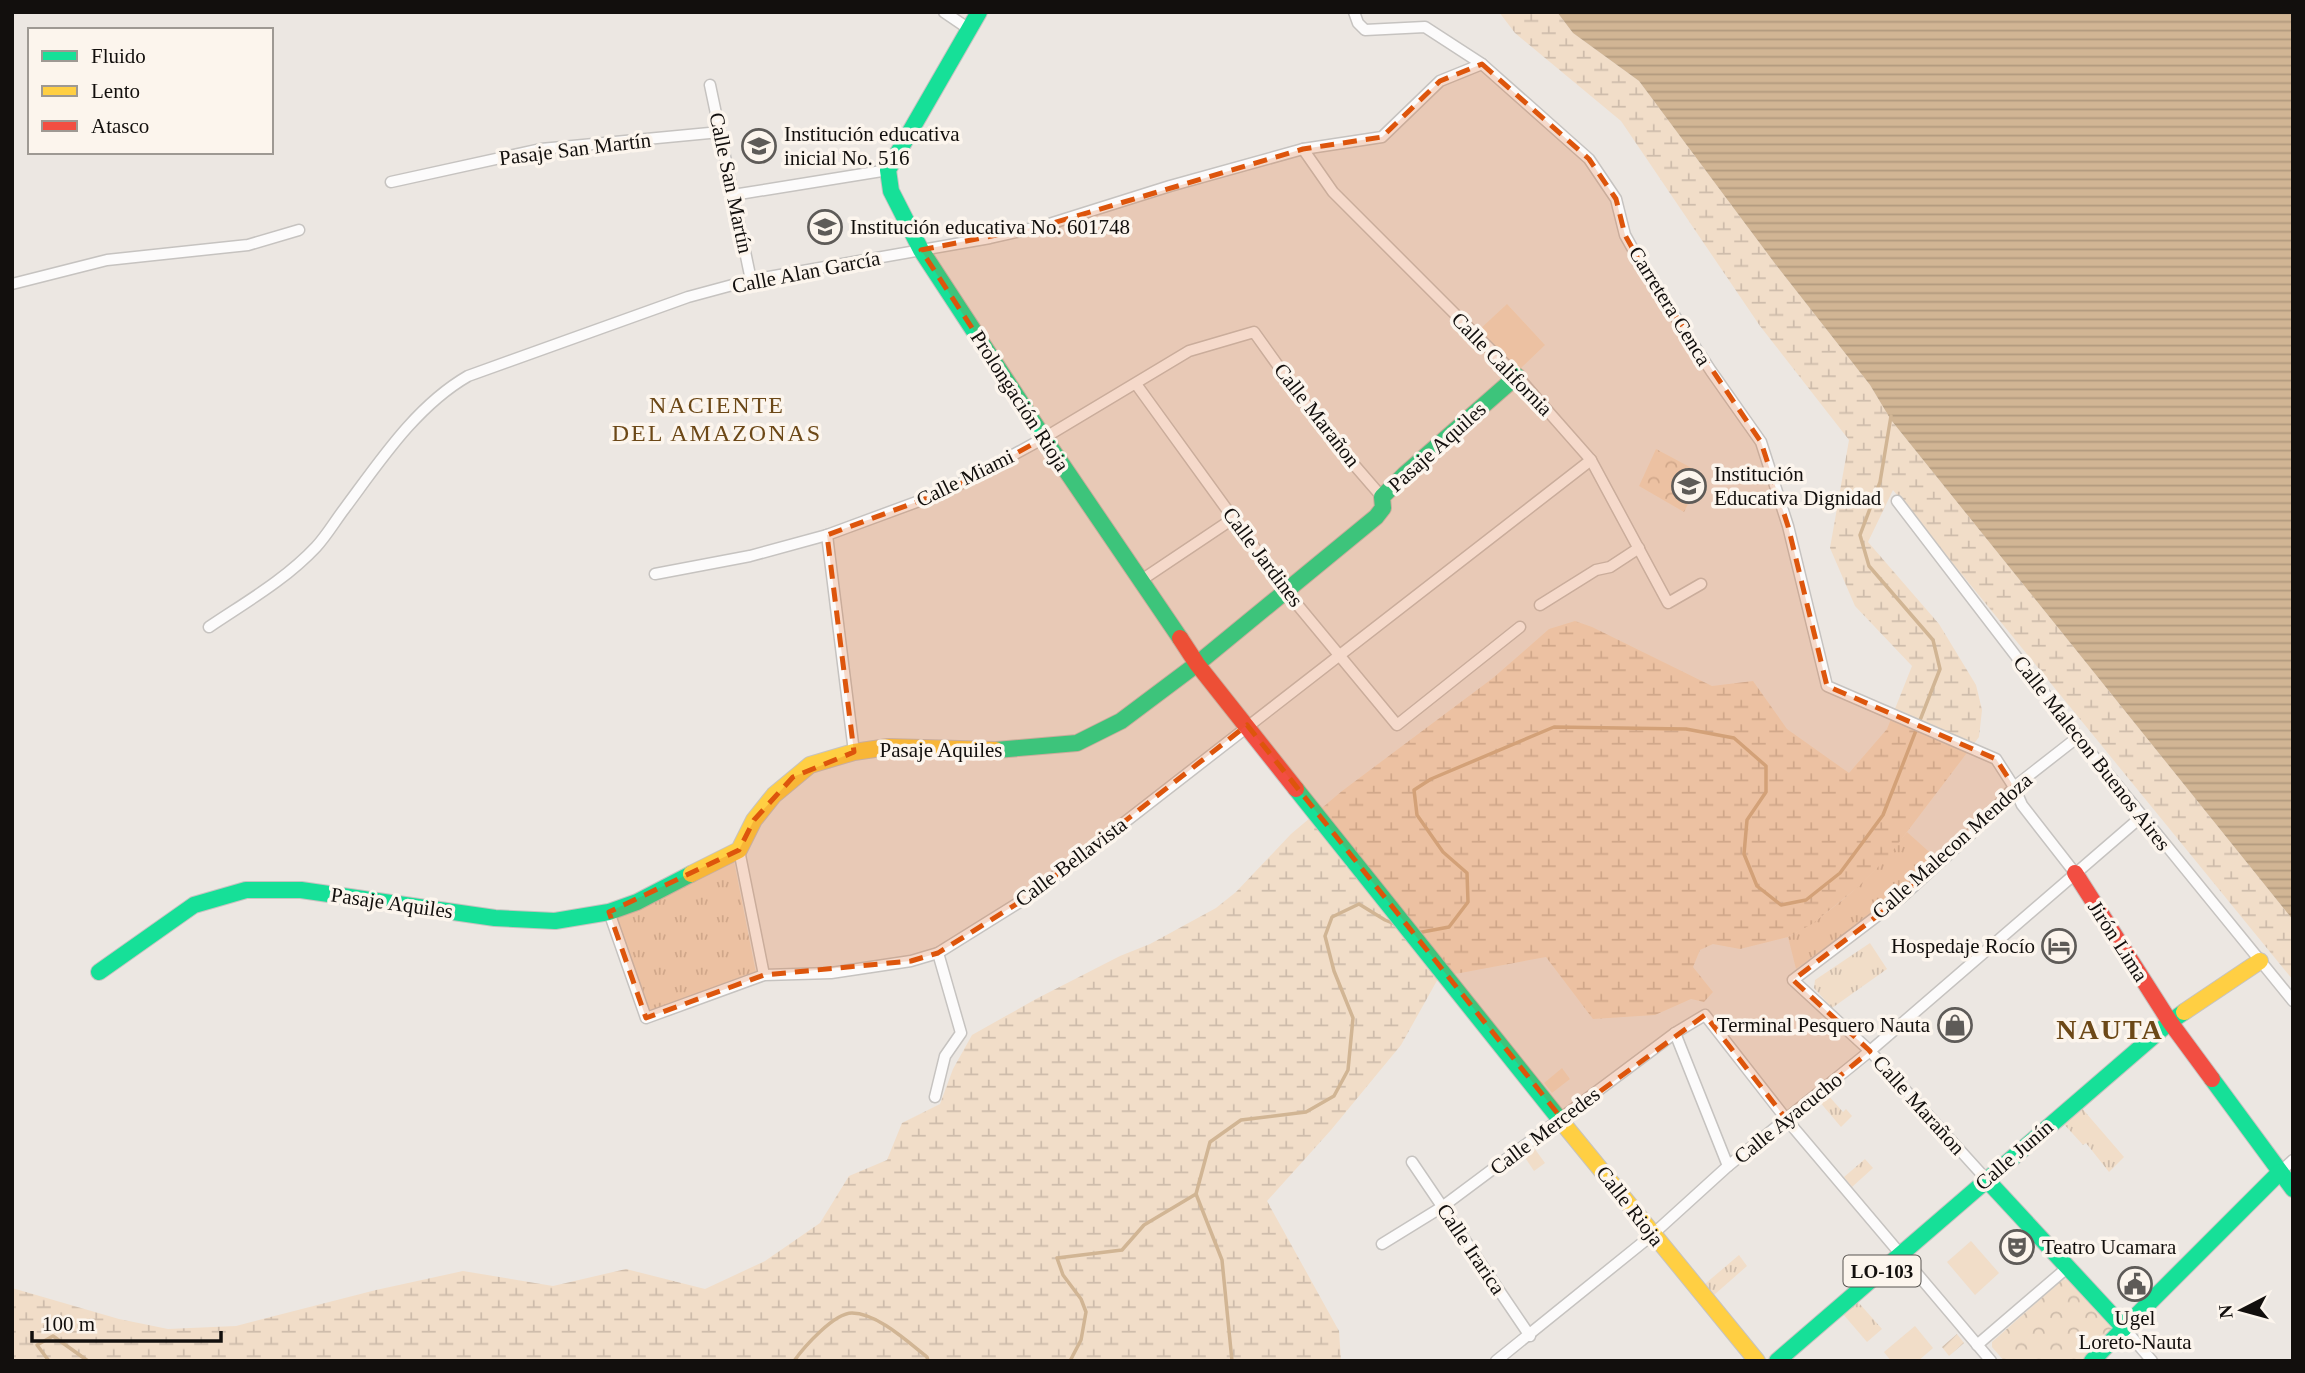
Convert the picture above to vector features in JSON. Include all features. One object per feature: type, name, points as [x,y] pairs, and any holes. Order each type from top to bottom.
[{"type":"street","points":[[944,12],[969,29]]},
{"type":"street","points":[[733,195],[888,170],[979,12]]},
{"type":"street","name":"Carretera Cenca","points":[[1354,12],[1365,30],[1425,27],[1482,64],[1589,159],[1616,199],[1625,235],[1644,269],[1760,442],[1788,526],[1827,686],[1996,759]]},
{"type":"street","name":"Calle Alan García","points":[[209,627],[287,575],[317,546],[385,454],[445,389],[477,373],[688,297],[751,280],[990,238],[1046,225],[1170,186],[1303,149],[1382,137],[1440,81],[1482,64]]},
{"type":"street","name":"Calle San Martín","points":[[710,85],[751,280]]},
{"type":"street","name":"Pasaje San Martín","points":[[391,182],[541,149],[720,132]]},
{"type":"street","name":"Calle California","points":[[1303,149],[1334,192],[1517,376],[1591,460],[1668,603],[1701,584]]},
{"type":"street","name":"Prolongación Rioja","points":[[888,170],[891,191],[920,250],[1197,664],[1505,1049]]},
{"type":"street","points":[[12,284],[107,260],[248,245],[299,230]]},
{"type":"street","name":"Calle Miami","points":[[655,574],[750,556],[827,536],[949,490],[1044,438],[1189,351],[1254,332]]},
{"type":"street","name":"Calle Marañon","points":[[1254,332],[1330,437],[1382,493]]},
{"type":"street","name":"Pasaje Aquiles","points":[[99,972],[194,905],[246,890],[301,890],[495,918],[555,921],[609,912],[672,886],[739,850],[754,820],[793,777],[810,765],[854,752],[888,747],[984,751],[1077,743],[1121,720],[1197,664],[1376,517],[1383,508],[1382,493],[1517,376]]},
{"type":"street","name":"Calle Jardines","points":[[1136,384],[1286,591],[1397,725],[1520,627]]},
{"type":"street","name":"Calle Bellavista","points":[[609,912],[646,1018],[764,975],[831,973],[911,961],[938,953],[1031,895],[1591,460]]},
{"type":"street","name":"Calle Malecon Buenos Aires","points":[[1897,501],[2141,817],[2293,1001]]},
{"type":"street","points":[[1140,581],[1234,518]]},
{"type":"street","points":[[827,536],[854,752]]},
{"type":"street","points":[[1540,605],[1596,570],[1610,566],[1639,548]]},
{"type":"street","name":"Calle Malecon Mendoza","points":[[1793,980],[1902,897],[1983,823],[2014,787],[2078,737]]},
{"type":"street","name":"Jirón Lima","points":[[1996,759],[2022,804],[2075,873],[2170,1022],[2293,1189]]},
{"type":"street","name":"Calle Ayacucho","points":[[1496,1361],[1652,1235],[1728,1166],[1870,1051],[2141,817]]},
{"type":"street","points":[[739,850],[764,975]]},
{"type":"street","points":[[935,1097],[946,1056],[961,1033],[938,953]]},
{"type":"street","name":"Calle Junín","points":[[1777,1361],[2170,1022],[2260,961]]},
{"type":"street","name":"Calle Marañon","points":[[1793,980],[1870,1051],[2152,1361]]},
{"type":"street","name":"Calle Mercedes","points":[[1382,1244],[1442,1207],[1675,1033],[1704,1015],[1787,1120]]},
{"type":"street","points":[[1675,1033],[1728,1166]]},
{"type":"street","name":"Calle Rioja","points":[[1505,1049],[1652,1235],[1757,1361]]},
{"type":"street","points":[[1787,1120],[1991,1361]]},
{"type":"street","points":[[2092,1361],[2293,1160]]},
{"type":"street","name":"Calle Irarica","points":[[1412,1162],[1530,1336]]},
{"type":"street","points":[[1978,1346],[2068,1267]]},
{"type":"highlighted area","points":[[1482,64],[1589,159],[1616,199],[1625,235],[1644,269],[1761,442],[1788,526],[1827,686],[1996,759],[2014,787],[1902,897],[1793,980],[1870,1051],[1787,1120],[1705,1015],[1562,1119],[1247,725],[1031,895],[938,953],[911,961],[764,975],[646,1018],[609,912],[739,850],[754,820],[793,777],[854,752],[827,535],[949,490],[1044,438],[921,250],[1046,225],[1303,149],[1382,137],[1440,81]]},
{"type":"green space","points":[[1499,12],[1557,12],[1573,33],[1639,81],[1776,265],[1870,385],[1891,420],[2293,920],[2293,980],[1893,490],[1868,542],[1939,624],[1976,685],[1982,710],[1979,737],[1888,857],[1857,888],[1812,924],[1788,937],[1740,949],[1713,944],[1700,950],[1693,967],[1713,992],[1704,1002],[1691,999],[1655,1015],[1593,1019],[1546,957],[1439,977],[1401,1045],[1331,1130],[1267,1201],[1339,1331],[1341,1361],[12,1361],[12,1288],[119,1319],[168,1329],[236,1326],[463,1271],[553,1286],[626,1269],[705,1289],[765,1261],[820,1223],[849,1176],[887,1160],[902,1123],[940,1104],[953,1069],[972,1035],[1036,999],[1120,956],[1150,944],[1216,908],[1236,892],[1291,834],[1342,791],[1493,678],[1549,629],[1575,621],[1712,686],[1753,681],[1787,729],[1849,773],[1887,729],[1912,666],[1855,606],[1830,548],[1849,440],[1760,326],[1621,121],[1515,33]]},
{"type":"green space","points":[[1507,304],[1545,345],[1519,370],[1479,330]]},
{"type":"green space","points":[[1656,449],[1703,474],[1684,512],[1639,486]]},
{"type":"green space","points":[[1907,832],[1936,858],[1888,902],[1796,969],[1788,937],[1822,916],[1853,891],[1882,863]]},
{"type":"green space","points":[[734,861],[756,973],[649,1012],[616,917]]},
{"type":"green space","points":[[1870,943],[1887,969],[1832,1008],[1814,988],[1815,980]]},
{"type":"green space","points":[[1562,1068],[1570,1079],[1552,1093],[1544,1083]]},
{"type":"green space","points":[[1827,1094],[1843,1112],[1846,1109],[1852,1116],[1841,1127],[1819,1101]]},
{"type":"green space","points":[[2080,1106],[2124,1157],[2109,1172],[2086,1143],[2083,1145],[2062,1122]]},
{"type":"green space","points":[[1532,1145],[1545,1163],[1534,1171],[1522,1153]]},
{"type":"green space","points":[[1865,1159],[1873,1168],[1852,1187],[1844,1177]]},
{"type":"green space","points":[[1971,1241],[1999,1273],[1975,1295],[1947,1262]]},
{"type":"green space","points":[[1739,1255],[1747,1266],[1714,1295],[1705,1284]]},
{"type":"green space","points":[[2069,1279],[2112,1325],[2113,1330],[2083,1361],[2004,1361],[1992,1347],[1992,1342],[2062,1280]]},
{"type":"green space","points":[[1858,1302],[1882,1329],[1867,1342],[1843,1314]]},
{"type":"green space","points":[[1915,1326],[1933,1348],[1918,1361],[1891,1361],[1884,1352]]},
{"type":"green space","points":[[1957,1334],[1964,1343],[1949,1356],[1942,1347]]},
{"type":"shaded area","points":[[1557,12],[2293,12],[2293,920],[1891,420],[1870,385],[1776,265],[1639,81],[1573,33]]},
{"type":"waterway","points":[[1417,933],[1449,927],[1468,902],[1467,873],[1443,852],[1417,815],[1414,790],[1431,779],[1554,727],[1686,729],[1734,738],[1766,766],[1766,792],[1747,820],[1744,854],[1757,886],[1781,905],[1806,900],[1840,873],[1883,815],[1940,669],[1933,640],[1869,566],[1860,535],[1880,482],[1891,416]]},
{"type":"waterway","points":[[1232,1361],[1222,1260],[1196,1194],[1210,1142],[1241,1120],[1306,1112],[1334,1096],[1348,1070],[1353,1018],[1334,971],[1325,936],[1332,917],[1359,904],[1397,925]]},
{"type":"waterway","points":[[1070,1361],[1081,1340],[1086,1312],[1081,1299],[1063,1275],[1057,1258],[1122,1250],[1144,1225],[1196,1194]]},
{"type":"waterway","points":[[794,1361],[828,1324],[852,1313],[862,1314],[882,1323],[902,1336],[927,1357],[928,1361]]},
{"type":"waterway","points":[[49,1361],[37,1345],[53,1336],[88,1361]]},
{"type":"traffic: fast","points":[[979,12],[888,170],[891,191],[921,250],[1180,638]]},
{"type":"traffic: fast","points":[[996,750],[1077,743],[1121,721],[1197,664],[1376,517],[1383,508],[1382,497],[1517,376]]},
{"type":"traffic: fast","points":[[1296,789],[1561,1121]]},
{"type":"traffic: fast","points":[[99,972],[194,905],[246,890],[301,890],[495,918],[555,921],[609,912],[637,902],[691,874]]},
{"type":"traffic: fast","points":[[1777,1361],[2184,1012]]},
{"type":"traffic: fast","points":[[2212,1079],[2293,1189]]},
{"type":"traffic: fast","points":[[2124,1328],[2280,1172]]},
{"type":"traffic: fast","points":[[1986,1179],[2124,1328],[2092,1361]]},
{"type":"traffic: slow","points":[[691,874],[739,850],[754,820],[774,795],[810,765],[854,752],[888,747],[996,750]]},
{"type":"traffic: slow","points":[[2184,1012],[2260,961]]},
{"type":"traffic: slow","points":[[1561,1121],[1757,1361]]},
{"type":"traffic: jam","points":[[1180,638],[1197,664],[1296,789]]},
{"type":"traffic: jam","points":[[2075,873],[2170,1022],[2212,1079]]},
{"type":"place","name":"Institución educativa inicial No. 516","points":[[759,146]]},
{"type":"place","name":"Institución educativa No. 601748","points":[[825,227]]},
{"type":"place","name":"Institución Educativa Dignidad","points":[[1689,486]]},
{"type":"place","name":"Hospedaje Rocío","points":[[2059,946]]},
{"type":"place","name":"Terminal Pesquero Nauta","points":[[1955,1025]]},
{"type":"place","name":"Teatro Ucamara","points":[[2017,1247]]},
{"type":"place","name":"Ugel Loreto-Nauta","points":[[2135,1284]]},
{"type":"district","name":"NACIENTE DEL AMAZONAS","points":[[717,419]]},
{"type":"district","name":"NAUTA","points":[[2110,1029]]}]
